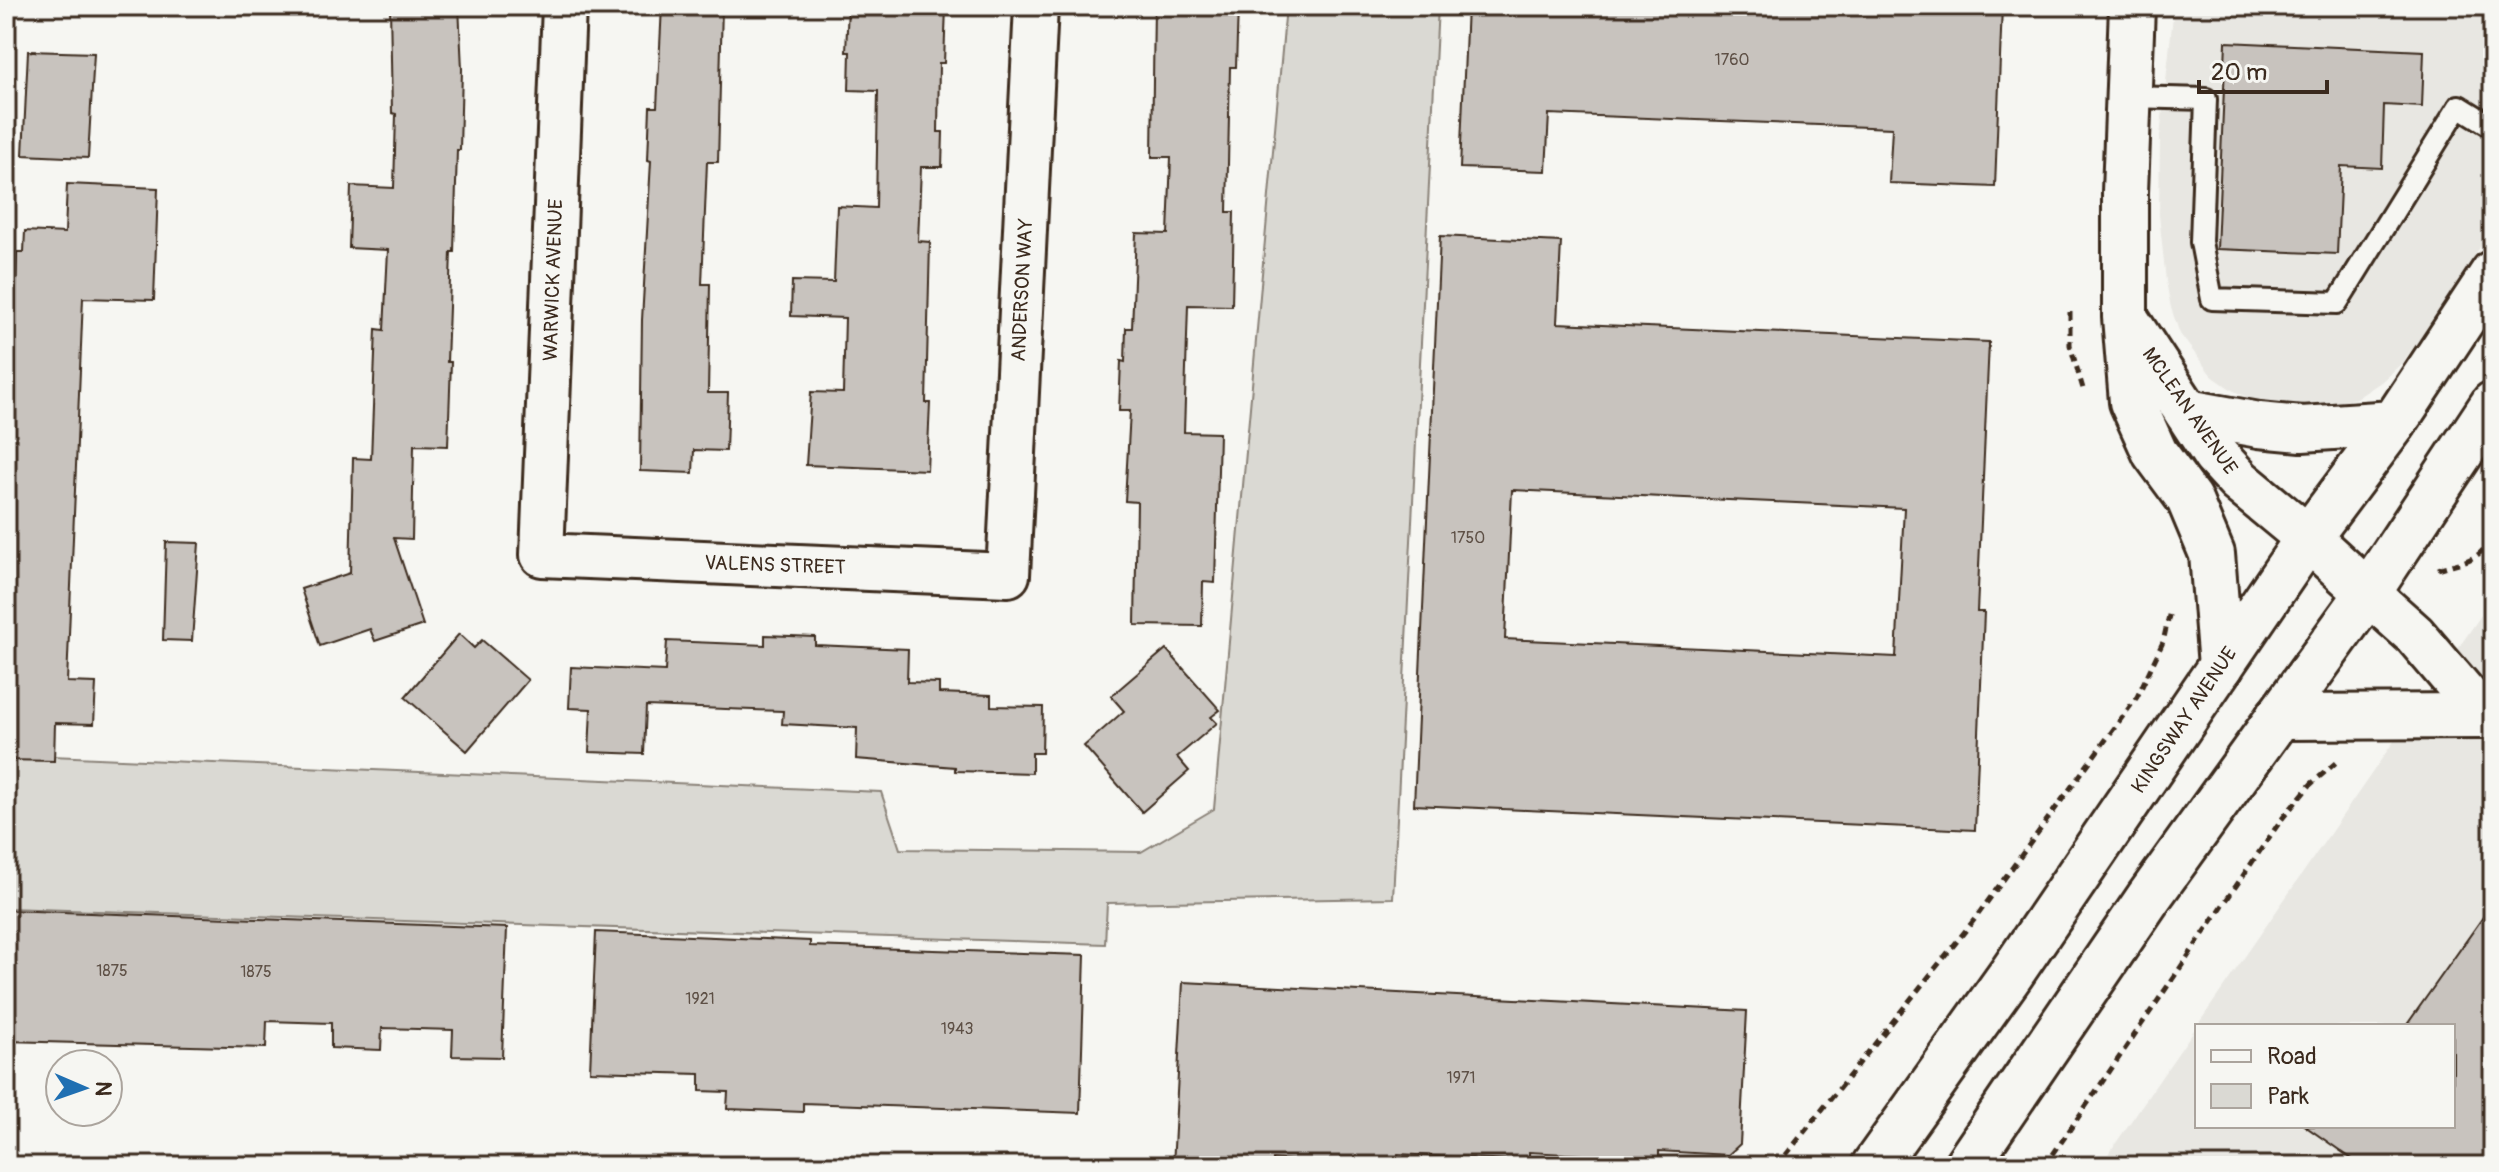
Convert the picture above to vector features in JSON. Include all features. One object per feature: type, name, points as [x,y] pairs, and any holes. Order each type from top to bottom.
[{"type":"main road","points":[[2132,6],[2125,192],[2125,317],[2132,402],[2155,453],[2189,499],[2212,554],[2221,666]]},
{"type":"main road","name":"KINGSWAY AVENUE","points":[[1874,1166],[2011,974],[2308,538],[2394,423],[2493,273]]},
{"type":"main road","name":"MCLEAN AVENUE","points":[[2125,317],[2215,455],[2239,481],[2368,593]]},
{"type":"main road","points":[[1970,1163],[2149,897],[2368,593],[2493,404]]},
{"type":"main road","points":[[2187,412],[2302,429],[2394,423]]},
{"type":"main road","points":[[2278,717],[2484,716]]},
{"type":"street","name":"WARWICK AVENUE","points":[[542,555],[564,6]]},
{"type":"street","name":"ANDERSON WAY","points":[[1008,575],[1036,6]]},
{"type":"street","name":"VALENS STREET","points":[[542,555],[1008,575]]},
{"type":"street","name":"MCLEAN AVENUE","points":[[2368,593],[2415,635],[2484,716]]},
{"type":"lane","points":[[2129,97],[2206,99],[2201,242],[2212,299],[2337,303],[2459,106],[2493,127]]},
{"type":"path","points":[[2070,312],[2070,345],[2086,395]]},
{"type":"path","points":[[2439,568],[2459,565],[2479,555],[2490,542],[2493,529]]},
{"type":"path","points":[[1777,1166],[1974,920],[2137,697],[2163,642],[2172,605]]},
{"type":"path","points":[[2045,1166],[2281,820],[2311,784],[2340,759]]},
{"type":"shaded area","points":[[2174,6],[2493,6],[2493,227],[2401,364],[2357,398],[2308,410],[2279,408],[2257,402],[2212,376],[2180,334],[2166,281],[2159,215],[2160,137]]},
{"type":"shaded area","points":[[2493,598],[2493,1166],[2100,1166],[2195,1029],[2195,1128],[2455,1128],[2455,1024],[2198,1024]]},
{"type":"green space","points":[[1286,6],[1438,6],[1393,898],[1107,903],[1105,944],[6,908],[6,754],[881,792],[900,849],[1141,852],[1214,809]]},
{"type":"building","points":[[390,6],[459,6],[462,69],[460,150],[457,150],[454,252],[451,252],[448,446],[414,445],[412,539],[394,538],[423,625],[375,641],[370,629],[320,646],[301,589],[350,573],[353,458],[371,459],[376,329],[384,330],[388,250],[349,248],[351,186],[394,188],[396,114],[392,113]]},
{"type":"building","points":[[662,6],[722,6],[718,162],[707,162],[702,284],[710,284],[708,393],[728,393],[726,451],[694,450],[693,473],[640,471],[642,320],[651,161],[648,160],[650,107],[657,107]]},
{"type":"building","points":[[848,6],[946,6],[944,63],[939,63],[938,132],[943,132],[942,167],[921,167],[918,241],[930,242],[927,470],[806,465],[811,392],[843,393],[845,318],[791,316],[792,281],[834,282],[837,206],[876,208],[878,91],[849,90],[850,52],[846,52]]},
{"type":"building","points":[[1154,6],[1238,6],[1236,67],[1230,67],[1227,212],[1234,212],[1232,306],[1188,305],[1184,432],[1219,433],[1215,583],[1203,582],[1202,626],[1135,625],[1137,502],[1125,501],[1130,411],[1119,411],[1121,361],[1125,362],[1126,328],[1132,328],[1136,233],[1168,234],[1171,157],[1152,157]]},
{"type":"building","points":[[1467,6],[2002,6],[1995,187],[1889,183],[1892,128],[1549,114],[1546,171],[1460,168]]},
{"type":"building","points":[[2226,42],[2424,51],[2422,107],[2384,105],[2382,168],[2341,166],[2337,254],[2217,249]]},
{"type":"building","points":[[28,51],[94,53],[88,158],[23,155]]},
{"type":"building","points":[[67,184],[158,188],[154,300],[83,298],[67,682],[96,683],[94,724],[55,723],[54,761],[6,760],[6,574],[17,252],[24,252],[25,231],[65,233]]},
{"type":"building","points":[[1440,236],[1561,242],[1557,323],[1989,342],[1977,612],[1984,612],[1975,830],[1414,805]],"holes":[[[1512,490],[1904,508],[1896,657],[1505,639]]]},
{"type":"building","points":[[166,542],[199,543],[192,641],[163,640]]},
{"type":"building","points":[[459,634],[474,648],[482,640],[528,680],[467,751],[405,697]]},
{"type":"building","points":[[765,635],[815,637],[815,645],[908,649],[907,682],[939,683],[939,693],[991,695],[991,706],[1043,707],[1042,753],[1032,753],[1032,773],[955,771],[955,767],[856,759],[857,728],[782,724],[783,711],[646,706],[644,754],[589,752],[591,709],[569,708],[571,667],[665,671],[667,641],[765,645]]},
{"type":"building","points":[[1166,649],[1220,710],[1211,717],[1217,723],[1177,757],[1189,771],[1142,812],[1084,746],[1124,711],[1111,696]]},
{"type":"building","points":[[2493,903],[2493,1166],[2362,1166],[2308,1128],[2455,1128],[2455,1024],[2407,1024]]},
{"type":"building","points":[[6,910],[507,928],[502,1057],[452,1056],[453,1030],[382,1028],[381,1050],[331,1048],[331,1023],[267,1021],[266,1048],[6,1041]]},
{"type":"building","points":[[596,932],[810,941],[810,946],[1085,955],[1080,1113],[803,1103],[803,1112],[727,1109],[728,1092],[700,1091],[700,1074],[590,1071]]},
{"type":"building","points":[[1183,982],[1747,1011],[1740,1144],[1728,1155],[1659,1151],[1659,1159],[1529,1152],[1529,1161],[1398,1154],[1397,1166],[1273,1159],[1273,1166],[1173,1166]]}]
